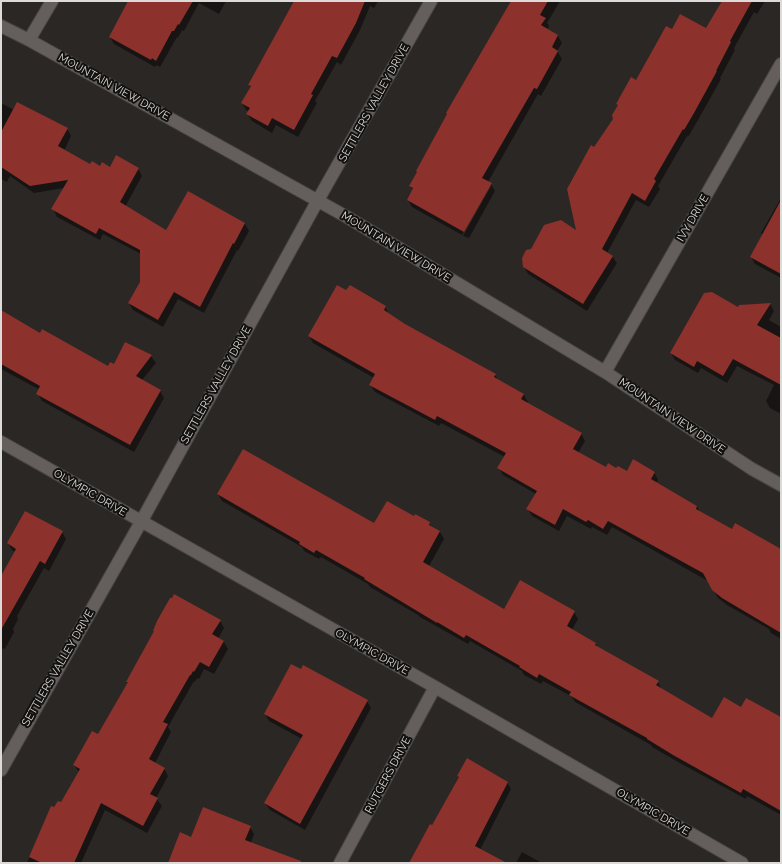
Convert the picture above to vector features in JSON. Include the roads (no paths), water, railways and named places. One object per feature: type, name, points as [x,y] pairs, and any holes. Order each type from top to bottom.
[{"type":"street","points":[[29,40],[52,1]]},
{"type":"street","name":"SETTLERS VALLEY DRIVE","points":[[1,770],[141,522],[318,200],[431,1]]},
{"type":"street","name":"MOUNTAIN VIEW DRIVE","points":[[1,26],[29,40],[318,200],[605,372],[752,469],[781,485]]},
{"type":"street","name":"IVY DRIVE","points":[[605,372],[781,64]]},
{"type":"street","name":"OLYMPIC DRIVE","points":[[1,442],[435,687],[723,858],[742,863]]},
{"type":"street","name":"RUTGERS DRIVE","points":[[340,863],[435,687]]}]
